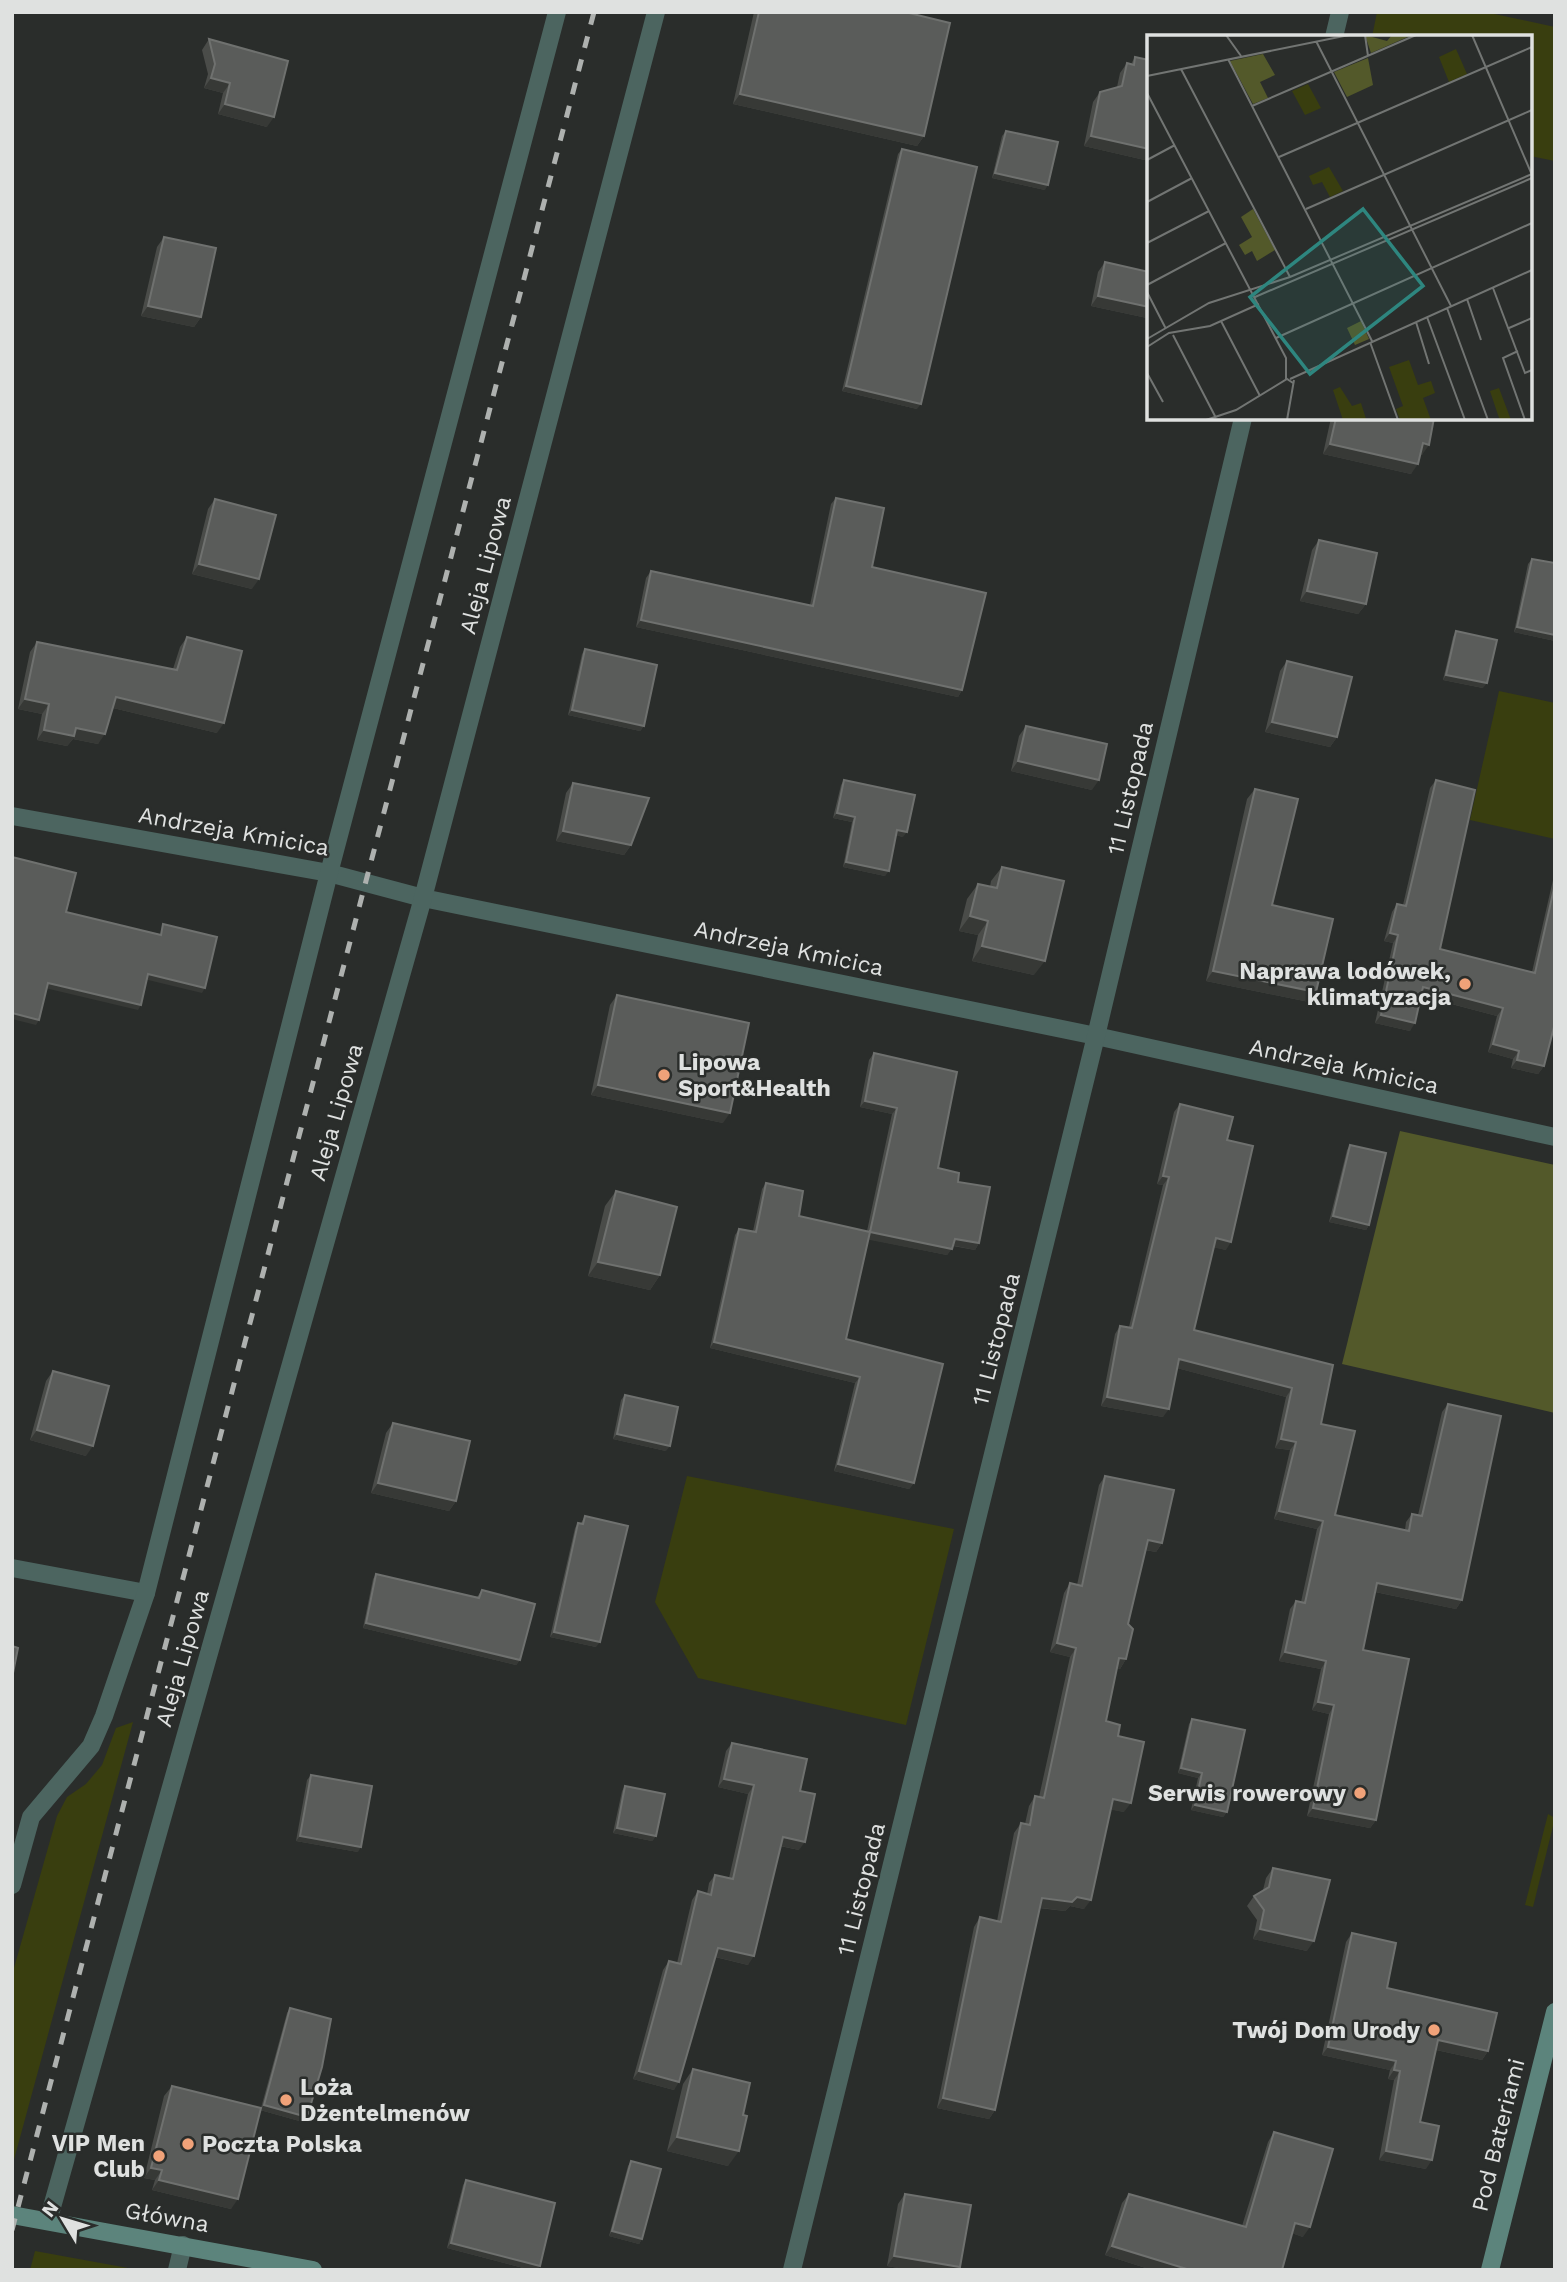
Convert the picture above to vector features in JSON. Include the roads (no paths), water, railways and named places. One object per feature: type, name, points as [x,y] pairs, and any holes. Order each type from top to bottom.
[{"type":"street","points":[[12,1885],[32,1817],[91,1746],[146,1593],[329,873],[556,12]]},
{"type":"street","name":"Aleja Lipowa","points":[[48,2221],[422,898],[656,12]]},
{"type":"street","points":[[1334,35],[1340,12]]},
{"type":"street","name":"11 Listopada","points":[[792,2270],[1096,1036],[1243,420]]},
{"type":"street","name":"Andrzeja Kmicica","points":[[12,816],[329,873],[422,898],[1096,1036],[1555,1137]]},
{"type":"street","points":[[12,1568],[146,1593]]},
{"type":"street","name":"Pod Bateriami","points":[[1490,2270],[1555,2012]]},
{"type":"street","name":"Główna","points":[[12,2215],[313,2270]]},
{"type":"street","points":[[177,2270],[183,2245]]},
{"type":"railway","points":[[12,2230],[594,12]]},
{"type":"place","name":"Naprawa lodówek, klimatyzacja","points":[[1465,984]]},
{"type":"place","name":"Lipowa Sport&Health","points":[[664,1075]]},
{"type":"place","name":"Serwis rowerowy","points":[[1360,1793]]},
{"type":"place","name":"Twój Dom Urody","points":[[1434,2030]]},
{"type":"place","name":"Loża Dżentelmenów","points":[[286,2100]]},
{"type":"place","name":"Poczta Polska","points":[[188,2144]]},
{"type":"place","name":"VIP Men Club","points":[[159,2156]]}]
